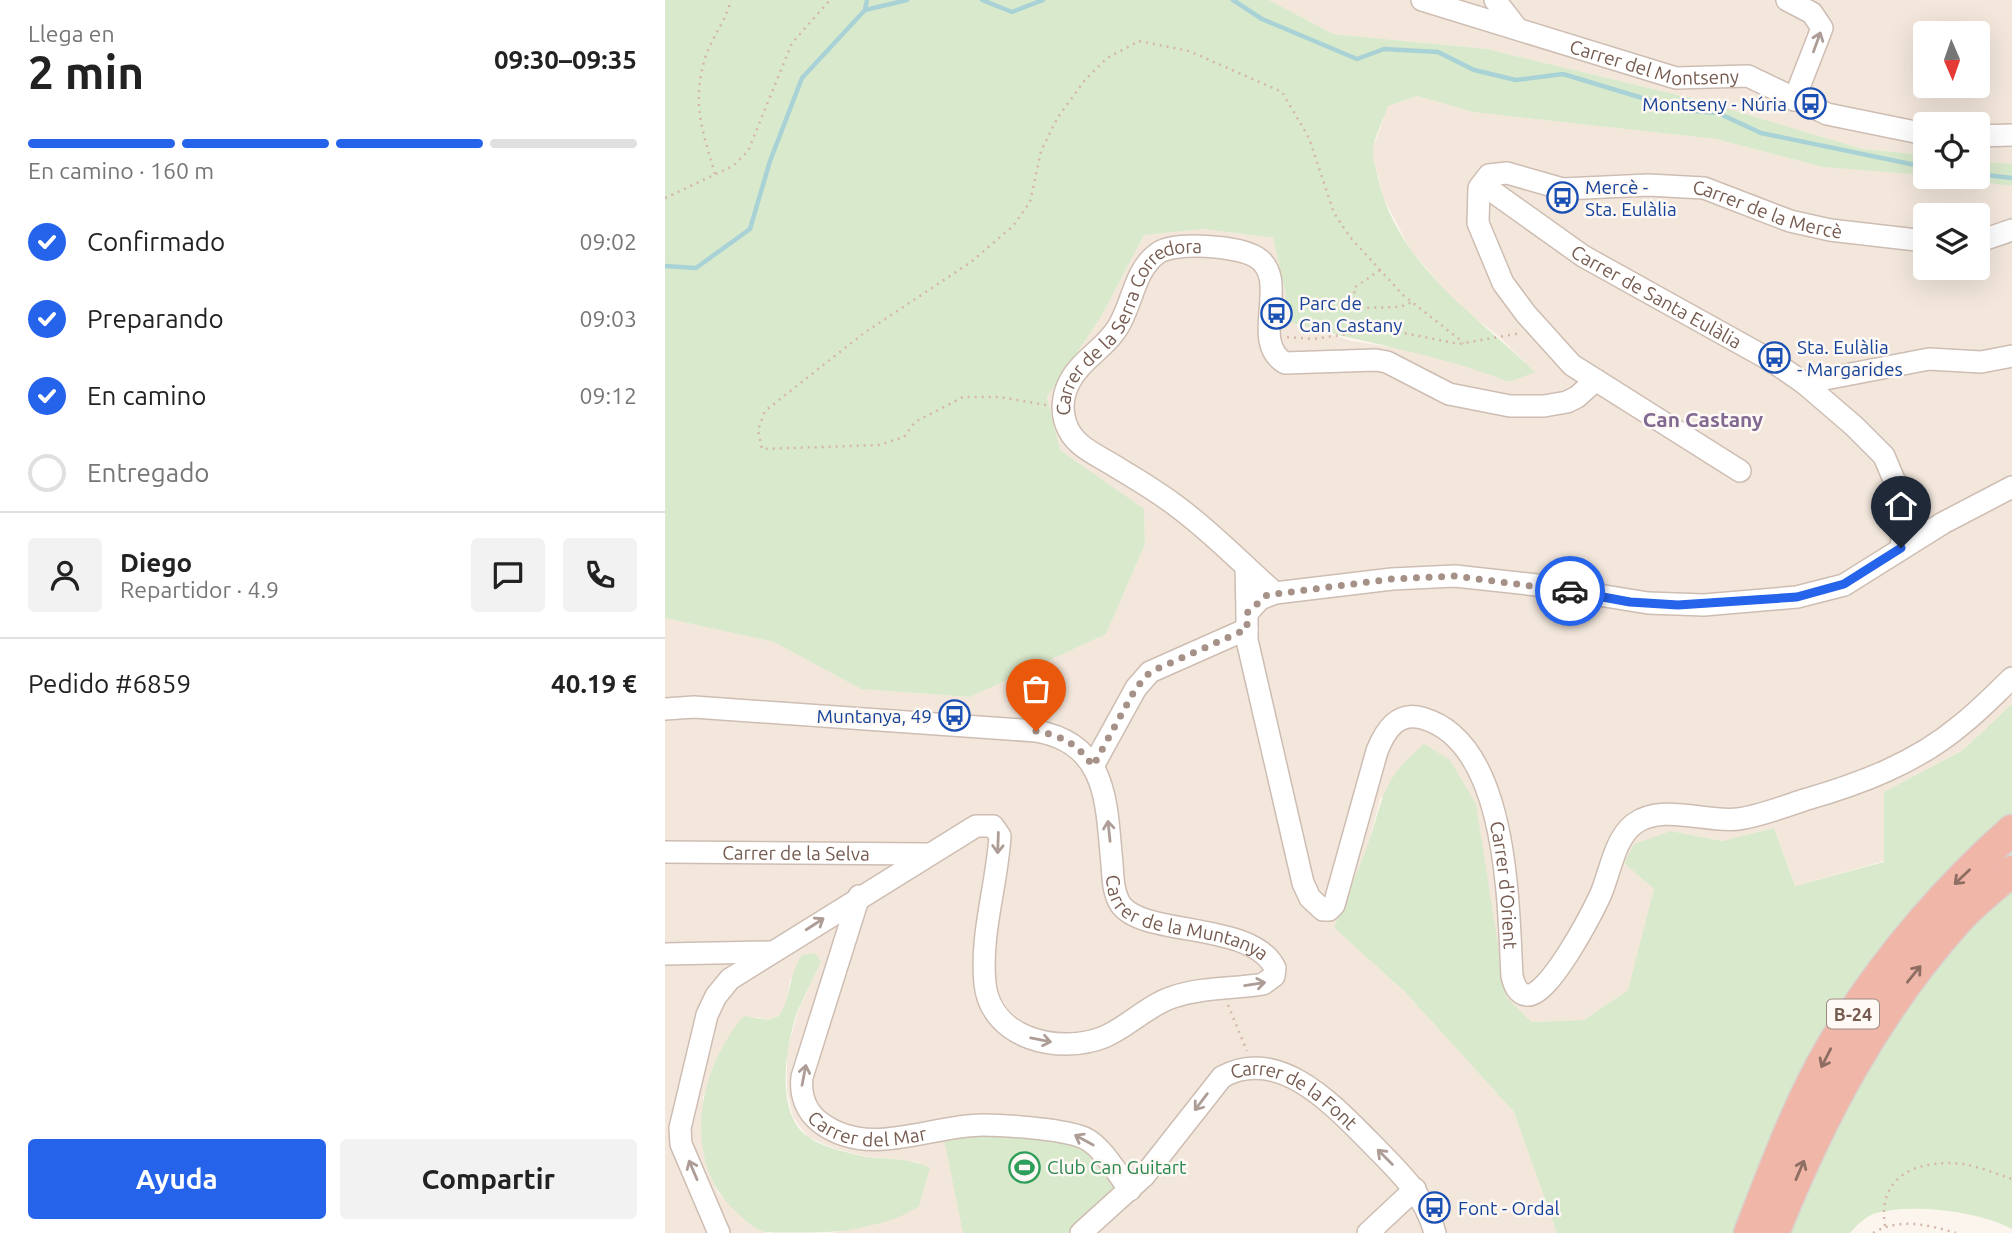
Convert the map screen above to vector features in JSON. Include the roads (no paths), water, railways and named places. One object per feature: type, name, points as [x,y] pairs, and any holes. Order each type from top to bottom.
[{"type":"highway","name":"B-24","points":[[1749,1233],[1789,1132],[1824,1061],[1879,974],[1951,888],[2012,830]]},
{"type":"highway","name":"B-24","points":[[1774,1233],[1802,1163],[1856,1059],[1900,991],[1958,919],[2012,871]]},
{"type":"street","name":"Carrer del Montseny","points":[[1422,0],[1676,78],[1748,76],[1827,114],[1913,132]]},
{"type":"street","points":[[1495,0],[1516,27]]},
{"type":"street","points":[[1787,0],[1812,13],[1822,28],[1794,100]]},
{"type":"street","points":[[1990,136],[2012,135]]},
{"type":"street","name":"Carrer de la Mercè","points":[[1482,184],[1489,175],[1507,173],[1563,189],[1648,184],[1704,188],[1790,220],[1830,230],[1913,240]]},
{"type":"street","points":[[1482,184],[1477,204],[1478,222],[1503,283],[1573,365],[1740,471]]},
{"type":"street","name":"Carrer de Santa Eulàlia","points":[[1482,184],[1583,256],[1652,291],[1804,383],[1884,456],[1905,506],[1901,548]]},
{"type":"street","points":[[1990,238],[2012,230]]},
{"type":"street","name":"Carrer de la Serra Corredora","points":[[1275,593],[1176,506],[1081,446],[1065,422],[1063,403],[1071,378],[1117,330],[1145,266],[1161,251],[1193,246],[1245,253],[1260,259],[1266,267],[1270,281],[1270,334],[1274,354],[1285,363],[1376,360],[1396,366],[1449,394],[1510,406],[1544,406],[1566,402],[1577,397],[1596,380]]},
{"type":"street","points":[[1804,383],[1929,359],[1981,362],[2012,356]]},
{"type":"street","points":[[1093,766],[1136,688],[1150,672],[1247,621],[1260,599],[1275,593],[1392,579],[1455,576],[1537,585],[1648,603],[1704,605],[1810,595],[1844,584],[1943,523],[2012,487]]},
{"type":"street","points":[[1905,506],[1943,523]]},
{"type":"street","name":"Carrer d'Orient","points":[[1246,568],[1247,621],[1303,883],[1310,898],[1323,910],[1335,905],[1377,751],[1386,731],[1394,721],[1405,717],[1420,717],[1432,721],[1447,731],[1468,753],[1485,787],[1503,850],[1512,976],[1517,989],[1528,995],[1537,993],[1551,980],[1593,910],[1620,843],[1633,825],[1652,816],[1664,815],[1721,820],[1744,818],[1860,783],[1948,735],[2012,678]]},
{"type":"street","name":"Carrer de la Muntanya","points":[[665,709],[694,707],[1053,734],[1076,745],[1093,766],[1105,799],[1114,890],[1125,909],[1152,920],[1246,943],[1273,965],[1274,976],[1267,983],[1169,998],[1120,1029],[1086,1042],[1049,1042],[1023,1036],[1006,1026],[998,1017],[985,987],[983,957],[998,831],[993,826],[981,824],[859,896],[730,979],[711,1004],[681,1118],[681,1144],[719,1233]]},
{"type":"street","name":"Carrer de la Selva","points":[[665,852],[929,855]]},
{"type":"street","name":"Carrer del Mar","points":[[859,896],[802,1076],[802,1095],[816,1119],[835,1132],[862,1141],[982,1125],[1078,1135],[1095,1146],[1130,1190]]},
{"type":"street","points":[[665,954],[771,953]]},
{"type":"street","name":"Carrer de la Font","points":[[1081,1233],[1130,1190],[1155,1163],[1213,1086],[1229,1073],[1254,1070],[1290,1076],[1314,1090],[1336,1108],[1415,1189],[1435,1233]]},
{"type":"street","points":[[1368,1233],[1415,1189]]},
{"type":"waterway","points":[[665,266],[696,268],[750,229],[770,161],[802,78],[865,10],[867,0]]},
{"type":"waterway","points":[[865,10],[907,0]]},
{"type":"waterway","points":[[982,0],[1012,12],[1043,0]]},
{"type":"waterway","points":[[1233,0],[1262,19],[1357,59],[1384,49],[1438,52],[1474,70],[1516,80],[1563,74],[1682,110],[1718,113],[1761,133],[1913,165]]},
{"type":"waterway","points":[[1990,175],[2012,178]]},
{"type":"place","name":"Montseny - Núria","points":[[1810,104]]},
{"type":"place","name":"Mercè - Sta. Eulàlia","points":[[1562,198]]},
{"type":"place","name":"Parc de Can Castany","points":[[1276,314]]},
{"type":"place","name":"Sta. Eulàlia - Margarides","points":[[1774,358]]},
{"type":"place","name":"Muntanya, 49","points":[[955,716]]},
{"type":"place","name":"Club Can Guitart","points":[[1024,1167]]},
{"type":"place","name":"Font - Ordal","points":[[1435,1208]]},
{"type":"district","name":"Can Castany","points":[[1703,419]]}]
